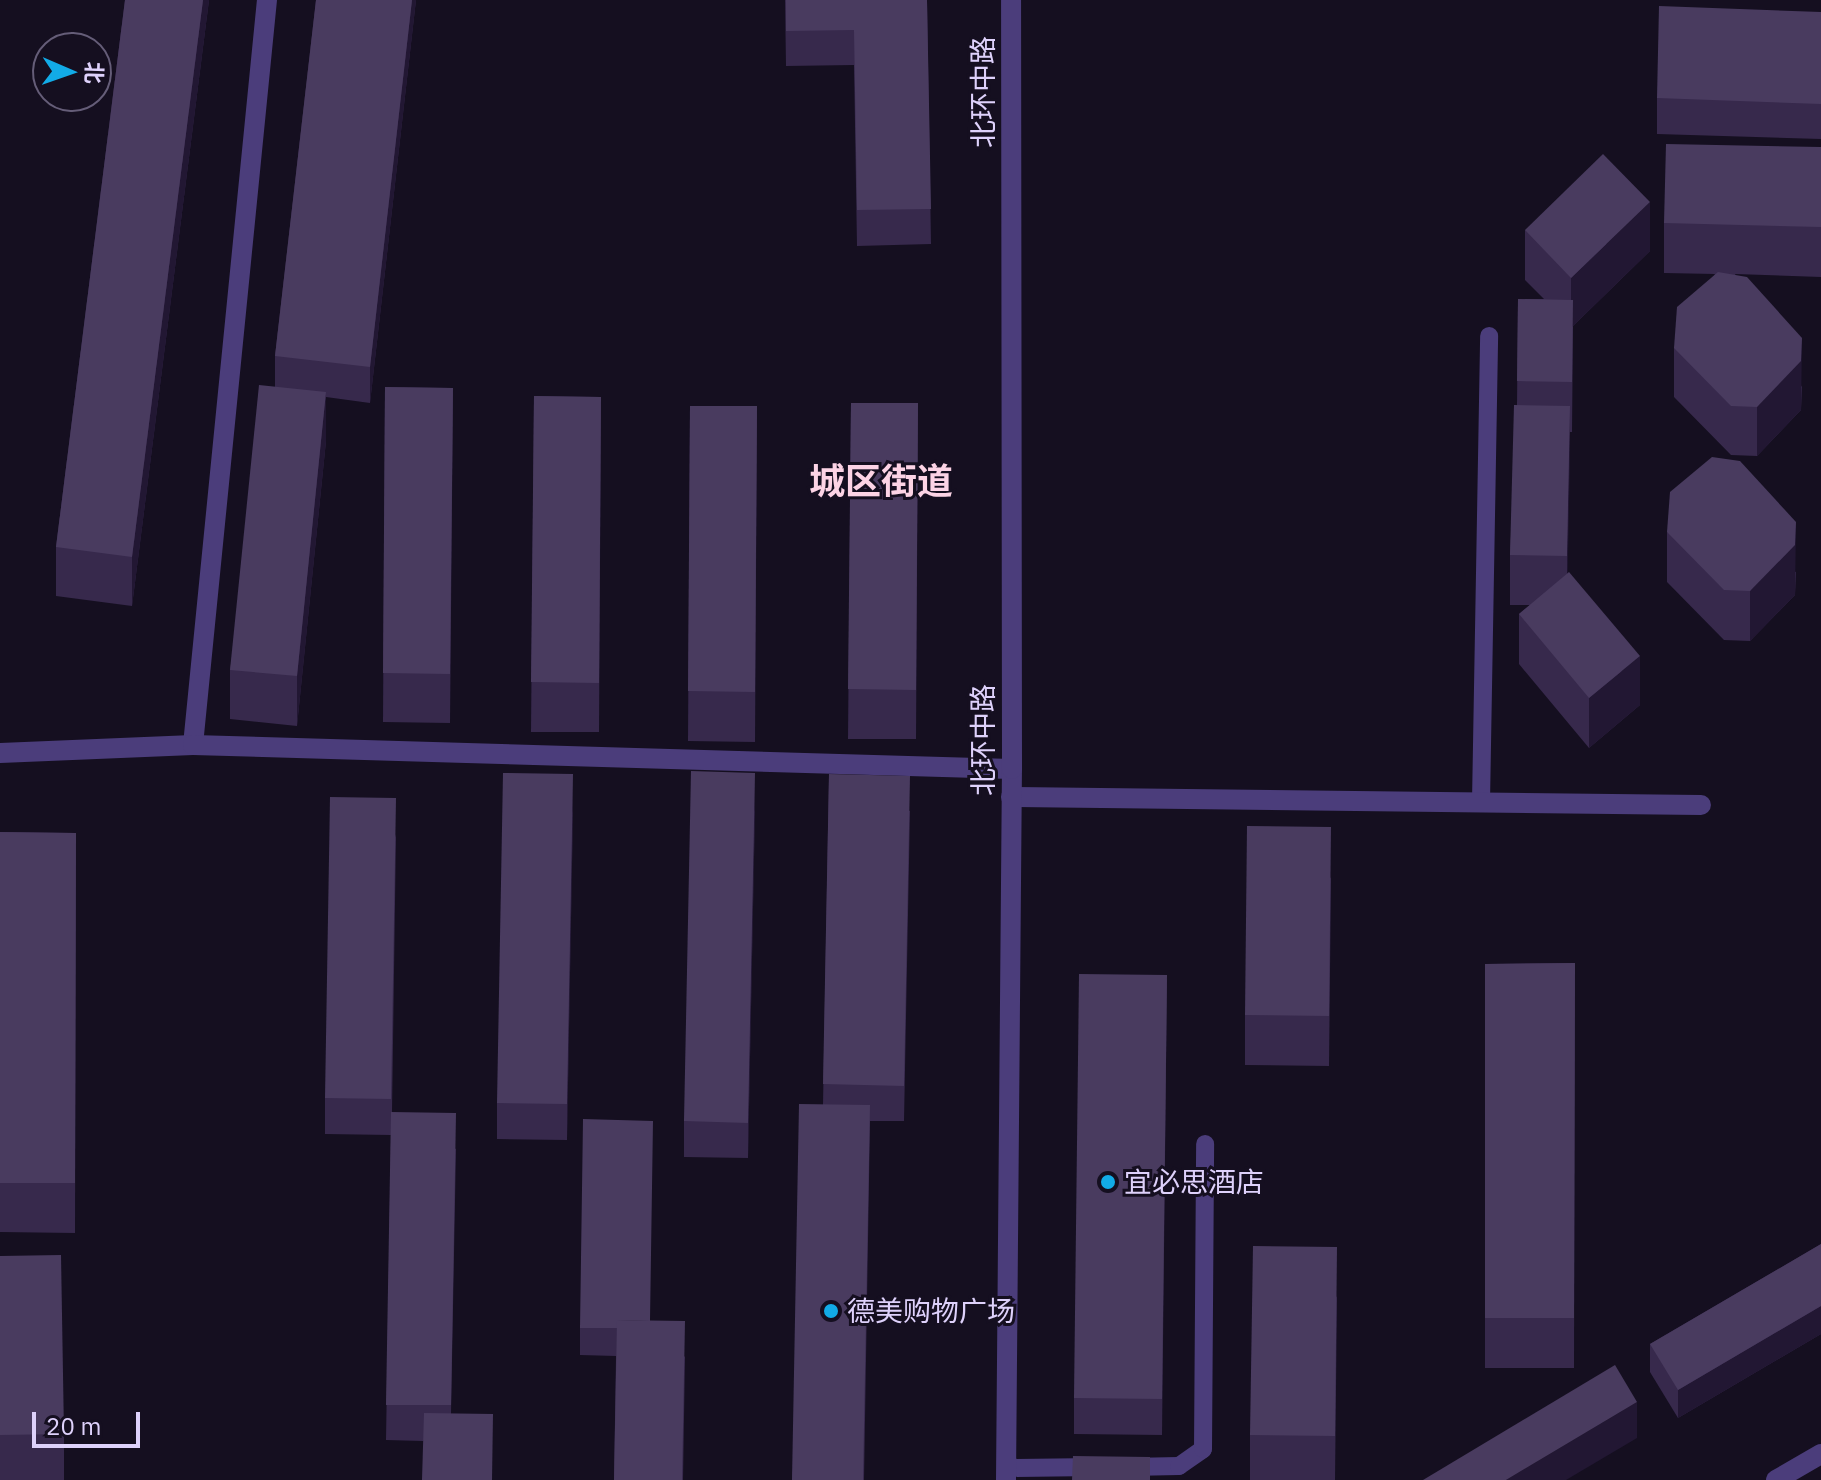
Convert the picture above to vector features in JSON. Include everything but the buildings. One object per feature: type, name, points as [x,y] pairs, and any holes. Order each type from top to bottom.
[{"type":"street","points":[[193,745],[267,0]]},
{"type":"street","name":"北环中路","points":[[1006,1474],[1012,769],[1011,0]]},
{"type":"street","points":[[0,753],[193,745],[1012,769]]},
{"type":"street","points":[[1011,797],[1701,805]]},
{"type":"street","points":[[1776,1480],[1821,1454]]},
{"type":"lane","points":[[1481,802],[1489,336]]},
{"type":"lane","points":[[1006,1474],[1179,1466],[1203,1449],[1205,1144]]},
{"type":"place","name":"宜必思酒店","points":[[1108,1182]]},
{"type":"place","name":"德美购物广场","points":[[831,1311]]},
{"type":"district","name":"城区街道","points":[[881,481]]}]
